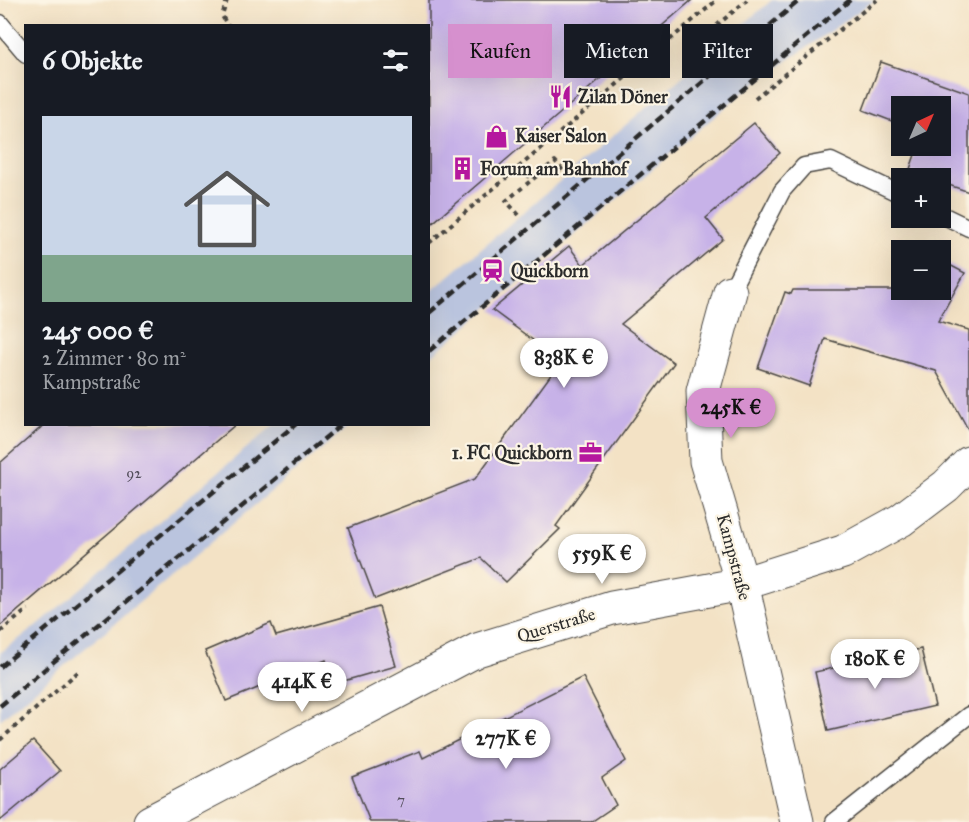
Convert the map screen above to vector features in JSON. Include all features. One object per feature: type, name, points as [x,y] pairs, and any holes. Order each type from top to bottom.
[{"type":"street","name":"Kampstraße","points":[[730,292],[703,391],[706,461],[742,585],[797,822]]},
{"type":"street","name":"Querstraße","points":[[150,822],[477,650],[612,608],[742,585],[843,552],[901,520],[946,486],[969,463]]},
{"type":"lane","points":[[0,23],[24,52]]},
{"type":"lane","points":[[730,292],[782,191],[804,166],[831,161],[891,190]]},
{"type":"lane","points":[[951,219],[969,228]]},
{"type":"lane","points":[[834,822],[969,715]]},
{"type":"path","points":[[227,0],[222,16],[227,24]]},
{"type":"path","points":[[430,242],[717,0]]},
{"type":"path","points":[[718,24],[747,0]]},
{"type":"path","points":[[755,98],[877,0]]},
{"type":"path","points":[[519,215],[506,201],[555,161],[567,175]]},
{"type":"path","points":[[521,167],[532,180]]},
{"type":"path","points":[[0,632],[28,609]]},
{"type":"path","points":[[0,740],[79,671]]},
{"type":"shaded area","points":[[772,0],[875,0],[773,71],[773,24],[744,24]]},
{"type":"shaded area","points":[[682,77],[763,78],[747,89],[430,357],[430,292]]},
{"type":"shaded area","points":[[273,426],[349,426],[0,720],[0,653],[39,624]]},
{"type":"building","points":[[429,0],[692,0],[664,24],[564,24],[564,78],[601,78],[430,225]]},
{"type":"building","points":[[881,62],[969,93],[969,192],[951,186],[951,168],[910,168],[915,156],[951,156],[951,96],[891,96],[891,121],[863,110]]},
{"type":"building","points":[[754,123],[780,153],[706,218],[723,239],[621,324],[674,363],[556,526],[560,529],[506,582],[481,558],[375,599],[348,528],[475,479],[561,361],[492,310],[569,246],[583,265]]},
{"type":"building","points":[[951,266],[965,273],[951,298]]},
{"type":"building","points":[[793,290],[891,290],[891,300],[950,300],[938,321],[969,330],[969,431],[936,371],[825,339],[809,386],[758,368],[785,292],[791,294]]},
{"type":"building","points":[[43,426],[234,426],[0,626],[0,463]]},
{"type":"building","points":[[379,607],[396,666],[333,684],[326,660],[226,701],[205,651],[271,623],[276,636]]},
{"type":"building","points":[[921,649],[935,706],[828,731],[815,672]]},
{"type":"building","points":[[583,677],[626,761],[602,778],[616,805],[591,822],[370,822],[352,777],[420,751],[423,758]]},
{"type":"building","points":[[33,741],[60,771],[0,821],[0,769]]},
{"type":"railway","points":[[430,312],[800,0]]},
{"type":"railway","points":[[430,350],[850,0]]},
{"type":"railway","points":[[0,667],[294,426]]},
{"type":"railway","points":[[0,706],[340,426]]},
{"type":"place","name":"Zilan Döner","points":[[560,97]]},
{"type":"place","name":"Kaiser Salon","points":[[497,136]]},
{"type":"place","name":"Forum am Bahnhof","points":[[462,169]]},
{"type":"place","name":"Quickborn","points":[[493,271]]},
{"type":"place","name":"1. FC Quickborn","points":[[590,453]]}]
